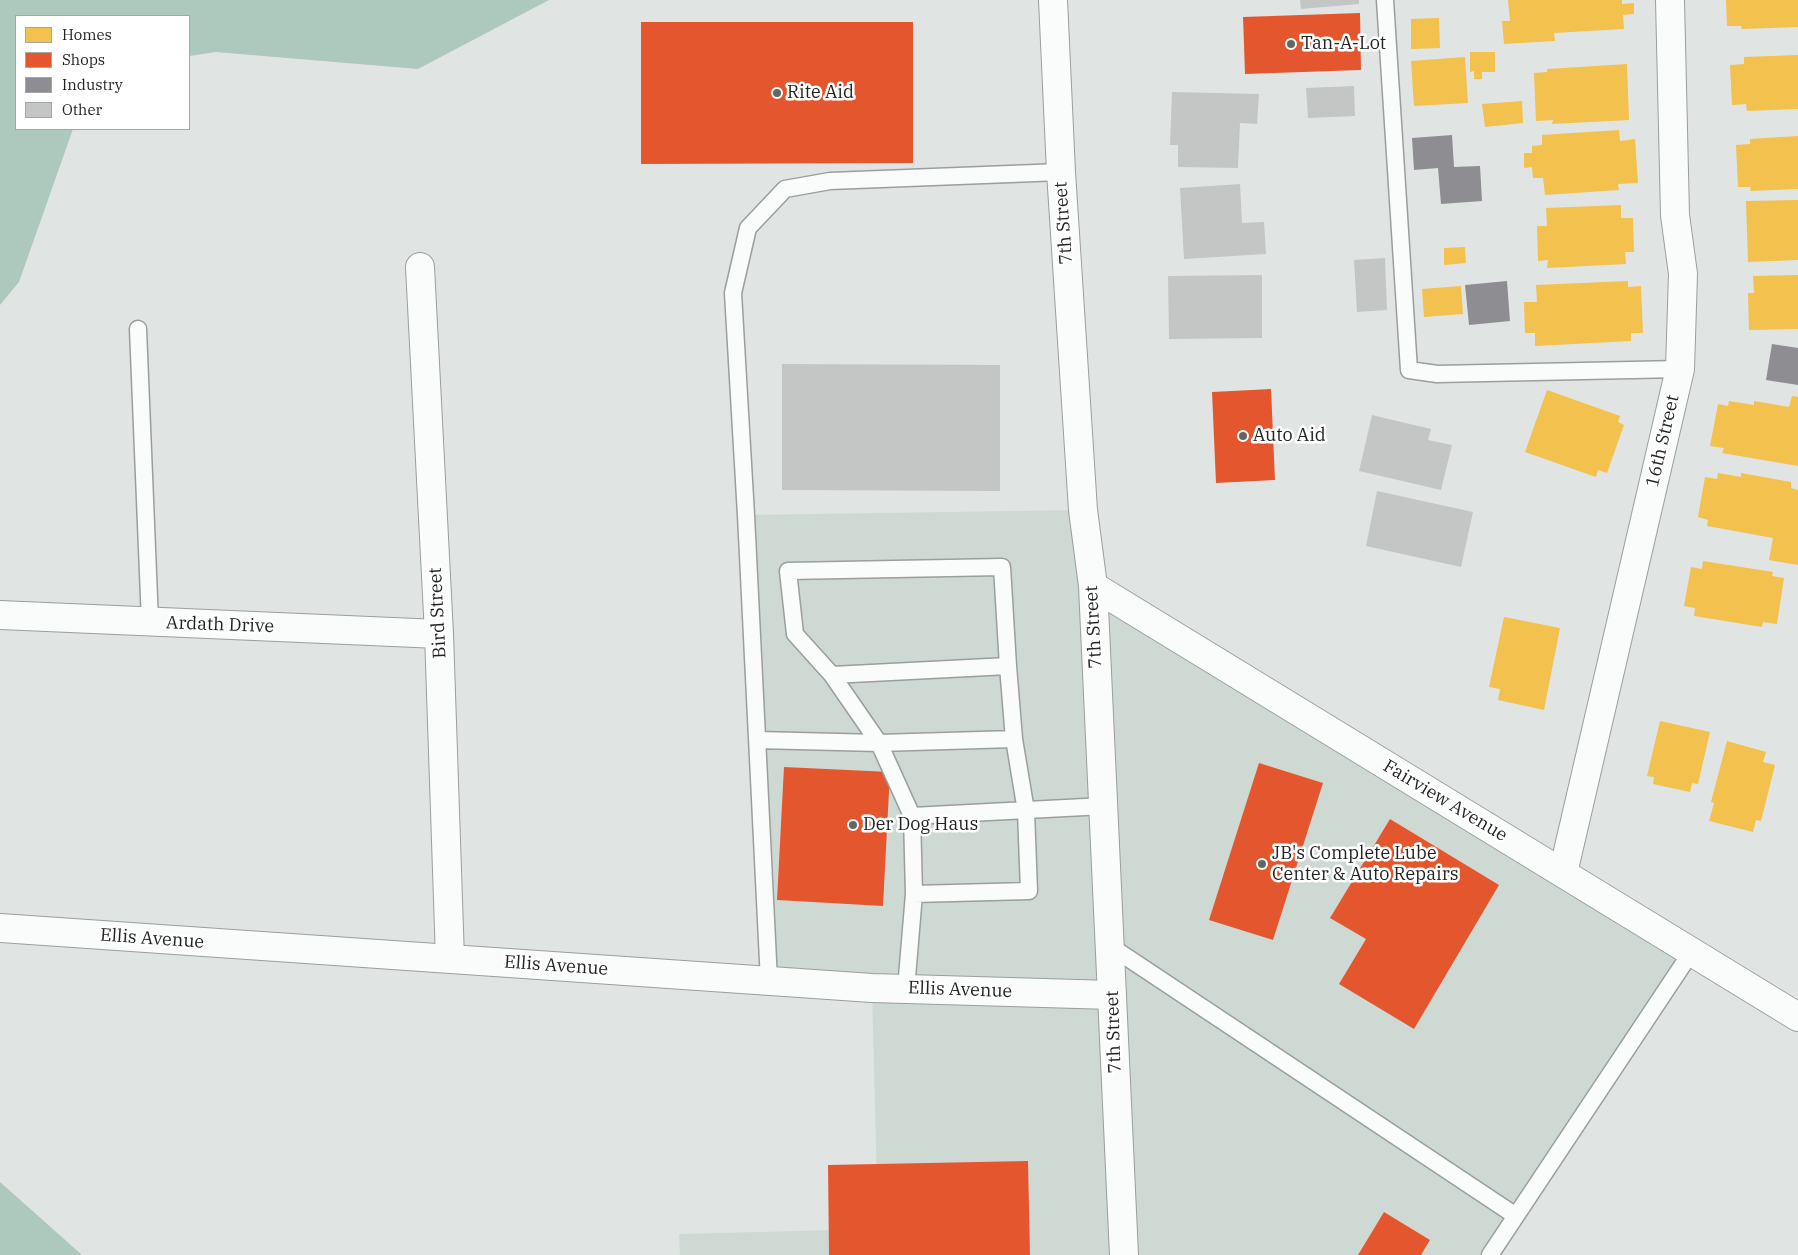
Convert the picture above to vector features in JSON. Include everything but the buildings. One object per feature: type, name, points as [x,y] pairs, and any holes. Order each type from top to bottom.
[{"type":"street","name":"7th Street","points":[[1053,0],[1061,172],[1083,510],[1093,586],[1124,1255]]},
{"type":"street","name":"16th Street","points":[[1563,873],[1680,369],[1682,274],[1675,216],[1670,0]]},
{"type":"street","name":"Bird Street","points":[[420,267],[439,634],[450,959]]},
{"type":"street","name":"Fairview Avenue","points":[[1093,586],[1798,1016]]},
{"type":"street","name":"Ardath Drive","points":[[0,615],[439,634]]},
{"type":"street","name":"Ellis Avenue","points":[[0,928],[769,981],[906,989],[1112,995]]},
{"type":"lane","points":[[1385,0],[1409,370],[1437,374],[1680,369]]},
{"type":"lane","points":[[769,981],[733,292],[748,228],[785,189],[830,181],[1061,172]]},
{"type":"lane","points":[[138,329],[150,622]]},
{"type":"lane","points":[[906,989],[914,894],[912,816],[879,743],[832,675],[795,634],[788,571],[1002,567],[1014,739],[1026,811],[1029,892],[914,894]]},
{"type":"lane","points":[[832,675],[1008,666]]},
{"type":"lane","points":[[757,740],[879,743],[1014,739]]},
{"type":"lane","points":[[912,816],[1104,806]]},
{"type":"lane","points":[[1110,946],[1516,1216]]},
{"type":"lane","points":[[1490,1255],[1692,951]]},
{"type":"shaded area","points":[[1083,510],[1093,586],[1692,951],[1495,1255],[680,1255],[679,1234],[878,1229],[872,988],[769,981],[746,515]]},
{"type":"green space","points":[[0,0],[549,0],[418,69],[216,52],[190,56],[190,15],[15,15],[15,130],[73,130],[19,282],[0,305]]},
{"type":"green space","points":[[0,1182],[82,1255],[0,1255]]},
{"type":"place","name":"Tan-A-Lot","points":[[1291,44]]},
{"type":"place","name":"Rite Aid","points":[[777,93]]},
{"type":"place","name":"Auto Aid","points":[[1243,436]]},
{"type":"place","name":"Der Dog Haus","points":[[853,825]]},
{"type":"place","name":"JB's Complete Lube Center & Auto Repairs","points":[[1262,864]]}]
